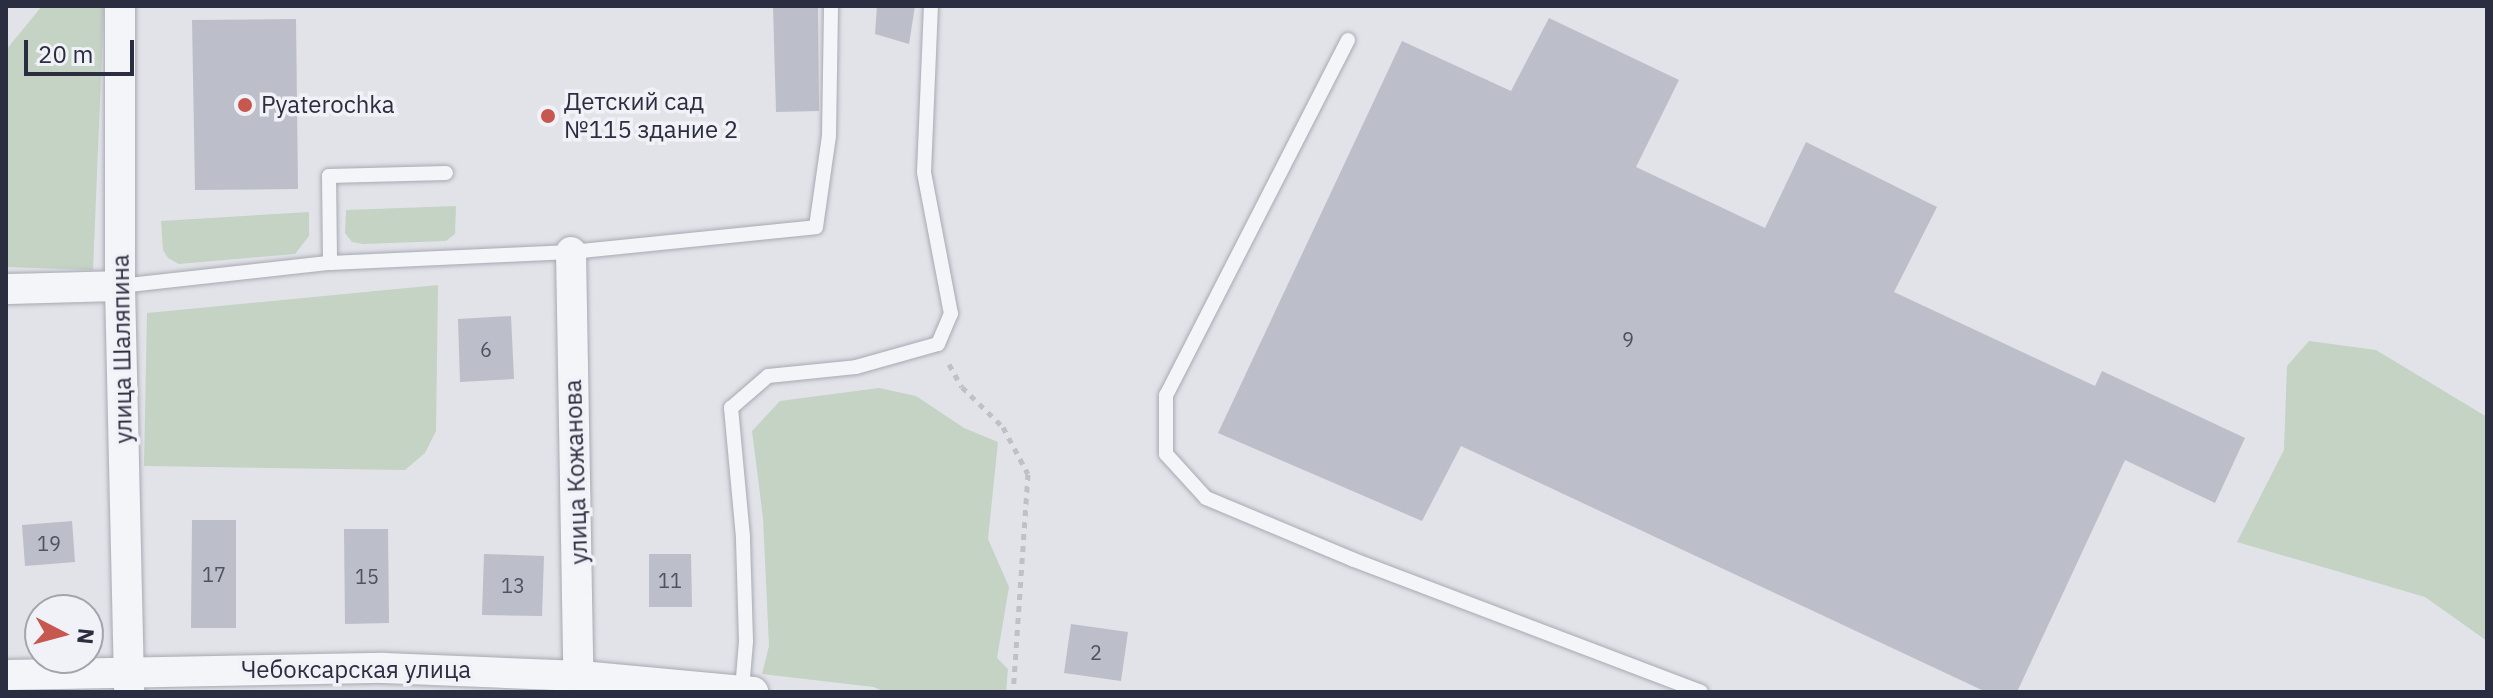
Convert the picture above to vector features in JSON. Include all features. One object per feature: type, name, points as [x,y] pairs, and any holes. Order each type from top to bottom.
[{"type":"street","name":"улица Шаляпина","points":[[120,6],[120,286],[129,682]]},
{"type":"street","name":"улица Кожанова","points":[[571,252],[580,684]]},
{"type":"street","points":[[6,289],[120,286]]},
{"type":"street","name":"Чебоксарская улица","points":[[6,675],[129,682],[384,668],[580,684],[748,691]]},
{"type":"lane","points":[[120,286],[330,263],[571,252],[816,227],[829,136],[831,6]]},
{"type":"lane","points":[[748,691],[743,537],[731,408],[768,376],[856,367],[938,344],[951,314],[924,172],[931,6]]},
{"type":"lane","points":[[1348,40],[1166,395],[1166,454],[1206,498],[1354,560],[1701,692]]},
{"type":"lane","points":[[330,263],[329,176],[446,173]]},
{"type":"path","points":[[938,344],[962,387],[1003,427],[1028,474],[1013,692]]},
{"type":"green space","points":[[42,6],[104,6],[93,270],[6,267],[6,50]]},
{"type":"green space","points":[[456,206],[455,234],[446,241],[363,244],[352,242],[345,233],[346,210]]},
{"type":"green space","points":[[309,212],[309,236],[295,254],[179,264],[168,258],[163,250],[161,221]]},
{"type":"green space","points":[[438,285],[436,431],[425,453],[405,470],[144,466],[147,313]]},
{"type":"green space","points":[[2309,341],[2376,350],[2487,417],[2487,641],[2425,597],[2237,542],[2284,450],[2287,366]]},
{"type":"green space","points":[[879,388],[916,396],[964,428],[998,442],[988,539],[1009,587],[997,658],[1008,669],[1006,692],[885,692],[874,687],[762,674],[769,646],[763,518],[752,431],[780,401]]},
{"type":"building","points":[[773,6],[818,6],[819,111],[776,112]]},
{"type":"building","points":[[877,6],[915,6],[909,44],[875,34]]},
{"type":"building","points":[[1549,18],[1679,80],[1636,167],[1765,228],[1806,142],[1937,207],[1894,292],[2095,386],[2102,371],[2245,438],[2215,503],[2125,460],[2017,692],[1986,692],[1461,446],[1422,521],[1218,433],[1402,41],[1511,91]]},
{"type":"building","name":"Pyaterochka","points":[[296,19],[298,189],[195,190],[192,20]]},
{"type":"building","points":[[511,316],[514,379],[460,382],[458,319]]},
{"type":"building","points":[[192,520],[236,520],[236,628],[191,628]]},
{"type":"building","points":[[72,521],[75,562],[25,566],[22,525]]},
{"type":"building","points":[[344,529],[388,529],[389,623],[345,624]]},
{"type":"building","points":[[484,554],[544,556],[542,616],[482,615]]},
{"type":"building","points":[[649,554],[691,554],[692,607],[649,607]]},
{"type":"building","points":[[1071,624],[1128,632],[1121,681],[1064,673]]},
{"type":"place","name":"Pyaterochka","points":[[245,105]]},
{"type":"place","name":"Детский сад №115 здание 2","points":[[548,116]]}]
